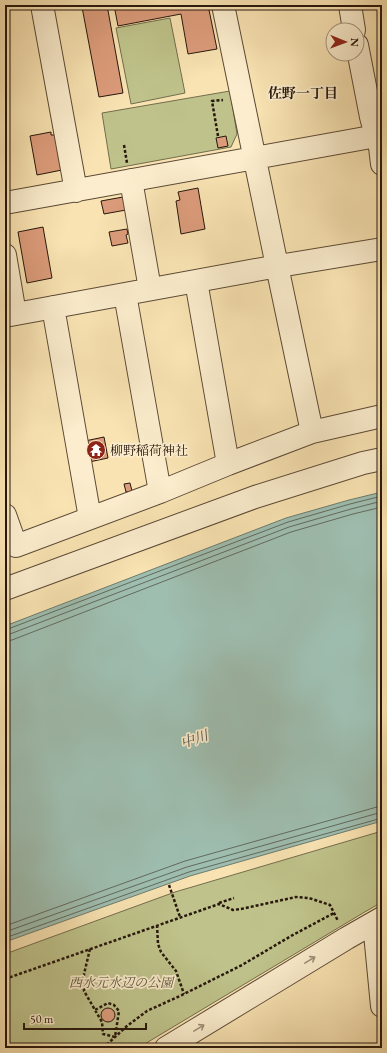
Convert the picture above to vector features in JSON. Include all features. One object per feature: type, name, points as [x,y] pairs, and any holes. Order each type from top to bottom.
[{"type":"street","points":[[42,5],[76,191]]},
{"type":"street","points":[[224,5],[276,266],[312,432]]},
{"type":"street","points":[[350,5],[353,22]]},
{"type":"street","points":[[359,62],[362,96],[379,136],[382,164]]},
{"type":"street","points":[[5,203],[76,191],[129,172],[255,158],[379,136]]},
{"type":"street","points":[[129,172],[150,289]]},
{"type":"street","points":[[5,255],[10,315],[276,266],[382,249]]},
{"type":"street","points":[[196,281],[228,464]]},
{"type":"street","points":[[125,294],[160,492]]},
{"type":"street","points":[[53,307],[90,518]]},
{"type":"street","points":[[5,515],[16,546],[160,492],[312,432],[382,416]]},
{"type":"street","points":[[5,589],[255,497],[363,463],[382,459]]},
{"type":"street","points":[[166,1048],[378,920],[382,1006]]},
{"type":"path","points":[[218,136],[212,102],[226,99]]},
{"type":"path","points":[[124,145],[129,172]]},
{"type":"path","points":[[169,885],[180,917]]},
{"type":"path","points":[[219,904],[233,910],[296,897],[309,898],[330,905],[347,938]]},
{"type":"path","points":[[5,979],[234,898]]},
{"type":"path","points":[[103,1048],[127,1026],[147,1011],[242,965],[334,913]]},
{"type":"path","points":[[157,926],[158,944],[161,952],[176,971],[184,994]]},
{"type":"path","points":[[90,949],[84,974],[84,991],[102,1022],[103,1034],[114,1037]]},
{"type":"path","points":[[95,1010],[108,1003],[114,1005],[119,1011],[114,1037]]},
{"type":"green space","points":[[170,18],[185,93],[131,104],[116,28]]},
{"type":"green space","points":[[230,91],[237,134],[231,147],[111,169],[102,113]]},
{"type":"green space","name":"西水元水辺の公園","points":[[382,831],[382,902],[138,1048],[5,1048],[5,954],[175,892]]},
{"type":"water","name":"中川","points":[[382,492],[382,821],[190,876],[5,942],[5,626],[286,518]]},
{"type":"building","points":[[107,5],[123,93],[99,97],[82,7]]},
{"type":"building","points":[[114,5],[208,5],[217,49],[188,54],[181,14],[118,26]]},
{"type":"building","points":[[51,132],[51,135],[56,135],[62,170],[37,175],[30,136]]},
{"type":"building","points":[[226,136],[228,146],[218,148],[216,138]]},
{"type":"building","points":[[198,188],[205,229],[181,234],[176,201],[180,200],[178,192]]},
{"type":"building","points":[[123,197],[126,210],[104,214],[101,201]]},
{"type":"building","points":[[43,227],[52,278],[27,283],[18,232]]},
{"type":"building","points":[[127,229],[128,234],[126,235],[128,243],[112,246],[109,232]]},
{"type":"building","points":[[104,437],[108,458],[89,462],[85,441]]},
{"type":"building","points":[[130,483],[132,491],[126,492],[124,484]]},
{"type":"building","points":[[108,1008],[113,1010],[115,1015],[113,1020],[108,1022],[103,1020],[101,1015],[103,1010]]},
{"type":"place","name":"柳野稲荷神社","points":[[96,450]]},
{"type":"district","name":"佐野一丁目","points":[[303,93]]}]
